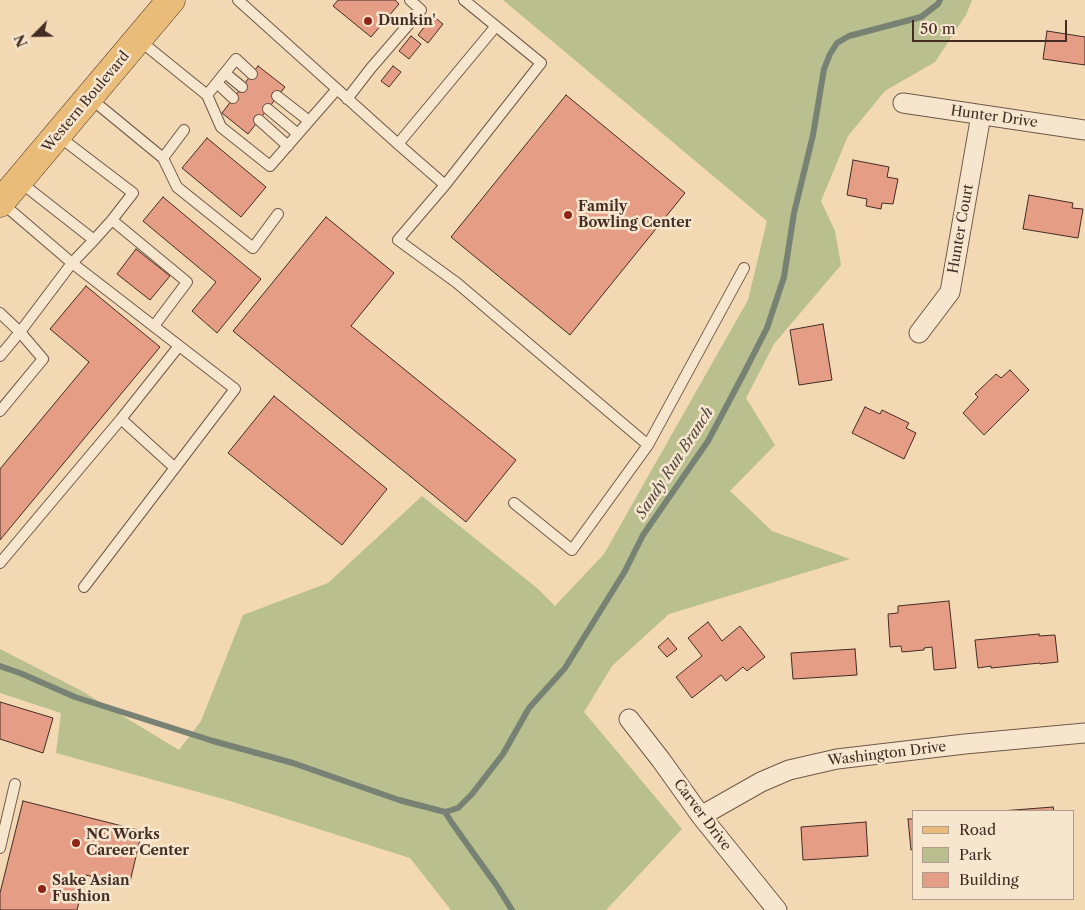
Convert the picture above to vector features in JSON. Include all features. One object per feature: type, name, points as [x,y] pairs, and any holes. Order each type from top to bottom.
[{"type":"main road","name":"Western Boulevard","points":[[1,203],[171,0]]},
{"type":"street","name":"Hunter Drive","points":[[903,103],[1085,130]]},
{"type":"street","name":"Hunter Court","points":[[919,333],[950,292],[982,115]]},
{"type":"street","name":"Carver Drive","points":[[629,720],[661,760],[701,816],[777,910]]},
{"type":"street","name":"Washington Drive","points":[[701,816],[768,779],[789,770],[837,759],[1085,733]]},
{"type":"lane","points":[[238,0],[445,185]]},
{"type":"lane","points":[[348,99],[371,68],[420,10],[410,0]]},
{"type":"lane","points":[[464,0],[541,63],[445,185],[398,240],[457,283],[648,445]]},
{"type":"lane","points":[[398,144],[496,26]]},
{"type":"lane","points":[[138,39],[207,94],[221,127],[270,166],[337,89]]},
{"type":"lane","points":[[207,94],[236,59],[252,74]]},
{"type":"lane","points":[[225,72],[242,87]]},
{"type":"lane","points":[[217,83],[233,98]]},
{"type":"lane","points":[[277,96],[309,121]]},
{"type":"lane","points":[[89,97],[163,158],[178,186],[253,248],[278,214]]},
{"type":"lane","points":[[268,109],[298,134]]},
{"type":"lane","points":[[259,120],[288,146]]},
{"type":"lane","points":[[163,158],[184,130]]},
{"type":"lane","points":[[0,356],[72,263],[112,220],[133,193],[57,135]]},
{"type":"lane","points":[[19,181],[94,240]]},
{"type":"lane","points":[[1,203],[72,263],[235,389],[84,587]]},
{"type":"lane","points":[[112,220],[187,282],[154,326]]},
{"type":"lane","points":[[514,503],[572,550],[648,445],[744,268]]},
{"type":"lane","points":[[0,313],[20,332],[43,359],[0,411]]},
{"type":"lane","points":[[0,563],[121,419],[179,346]]},
{"type":"lane","points":[[121,419],[175,468]]},
{"type":"lane","points":[[0,848],[15,784]]},
{"type":"green space","points":[[503,0],[972,0],[966,15],[935,62],[885,91],[848,136],[821,201],[835,231],[841,265],[774,344],[746,398],[775,445],[730,491],[772,531],[850,559],[669,614],[612,666],[584,712],[682,829],[606,910],[451,910],[410,858],[227,800],[56,753],[61,713],[0,693],[0,649],[80,690],[179,750],[201,721],[243,615],[328,583],[422,496],[537,588],[555,606],[604,554],[748,300],[767,221]]},
{"type":"building","name":"Dunkin'","points":[[338,0],[395,0],[399,4],[371,37],[333,6]]},
{"type":"building","points":[[433,16],[443,24],[428,43],[418,35]]},
{"type":"building","points":[[1047,31],[1085,37],[1085,65],[1043,59]]},
{"type":"building","points":[[411,36],[421,44],[409,59],[399,51]]},
{"type":"building","points":[[258,66],[285,87],[248,134],[222,113]]},
{"type":"building","points":[[393,66],[401,72],[389,87],[381,81]]},
{"type":"building","name":"Family Bowling Center","points":[[566,95],[685,193],[570,335],[451,237]]},
{"type":"building","points":[[207,138],[266,187],[241,217],[182,168]]},
{"type":"building","points":[[853,160],[889,167],[887,177],[898,179],[893,204],[882,203],[881,209],[866,206],[867,199],[847,195]]},
{"type":"building","points":[[1029,195],[1073,203],[1072,208],[1083,209],[1078,238],[1023,229]]},
{"type":"building","points":[[163,197],[261,279],[217,333],[192,311],[216,282],[143,221]]},
{"type":"building","points":[[326,217],[394,273],[351,326],[516,460],[466,522],[233,331]]},
{"type":"building","points":[[136,249],[170,276],[150,300],[117,274]]},
{"type":"building","points":[[86,286],[160,347],[0,540],[0,469],[89,362],[50,329]]},
{"type":"building","points":[[823,324],[832,380],[799,385],[790,330]]},
{"type":"building","points":[[1010,370],[1029,390],[984,435],[963,413],[978,397],[975,394],[996,374],[1001,378]]},
{"type":"building","points":[[274,396],[387,489],[342,545],[228,453]]},
{"type":"building","points":[[865,407],[880,414],[882,410],[909,423],[906,428],[916,433],[904,459],[852,433]]},
{"type":"building","points":[[949,601],[956,668],[934,670],[932,647],[924,648],[924,650],[902,652],[901,646],[890,647],[888,614],[898,613],[898,606]]},
{"type":"building","points":[[708,622],[722,641],[740,626],[765,657],[747,671],[743,667],[726,681],[721,675],[692,698],[676,677],[702,656],[688,638]]},
{"type":"building","points":[[1039,634],[1039,636],[1055,635],[1058,662],[978,668],[975,640]]},
{"type":"building","points":[[668,638],[677,649],[667,657],[658,647]]},
{"type":"building","points":[[855,649],[857,675],[793,679],[791,653]]},
{"type":"building","points":[[0,702],[53,718],[43,753],[0,739]]},
{"type":"building","points":[[23,801],[142,831],[129,886],[86,875],[77,910],[0,910],[0,893]]},
{"type":"building","points":[[1053,807],[1054,810],[1014,810]]},
{"type":"building","points":[[908,819],[912,819],[911,850]]},
{"type":"building","points":[[866,822],[868,856],[803,860],[801,827]]},
{"type":"waterway","name":"Sandy Run Branch","points":[[0,666],[75,697],[213,741],[293,763],[399,800],[445,812],[458,808],[472,794],[503,754],[529,708],[565,668],[625,571],[643,535],[708,441],[767,328],[784,277],[794,213],[813,135],[824,69],[830,54],[837,43],[849,36],[921,17],[938,4],[940,0]]},
{"type":"waterway","name":"Sandy Run Branch","points":[[445,812],[512,910]]},
{"type":"place","name":"Dunkin'","points":[[368,21]]},
{"type":"place","name":"Family Bowling Center","points":[[568,215]]},
{"type":"place","name":"NC Works Career Center","points":[[76,843]]},
{"type":"place","name":"Sake Asian Fushion","points":[[42,889]]}]
